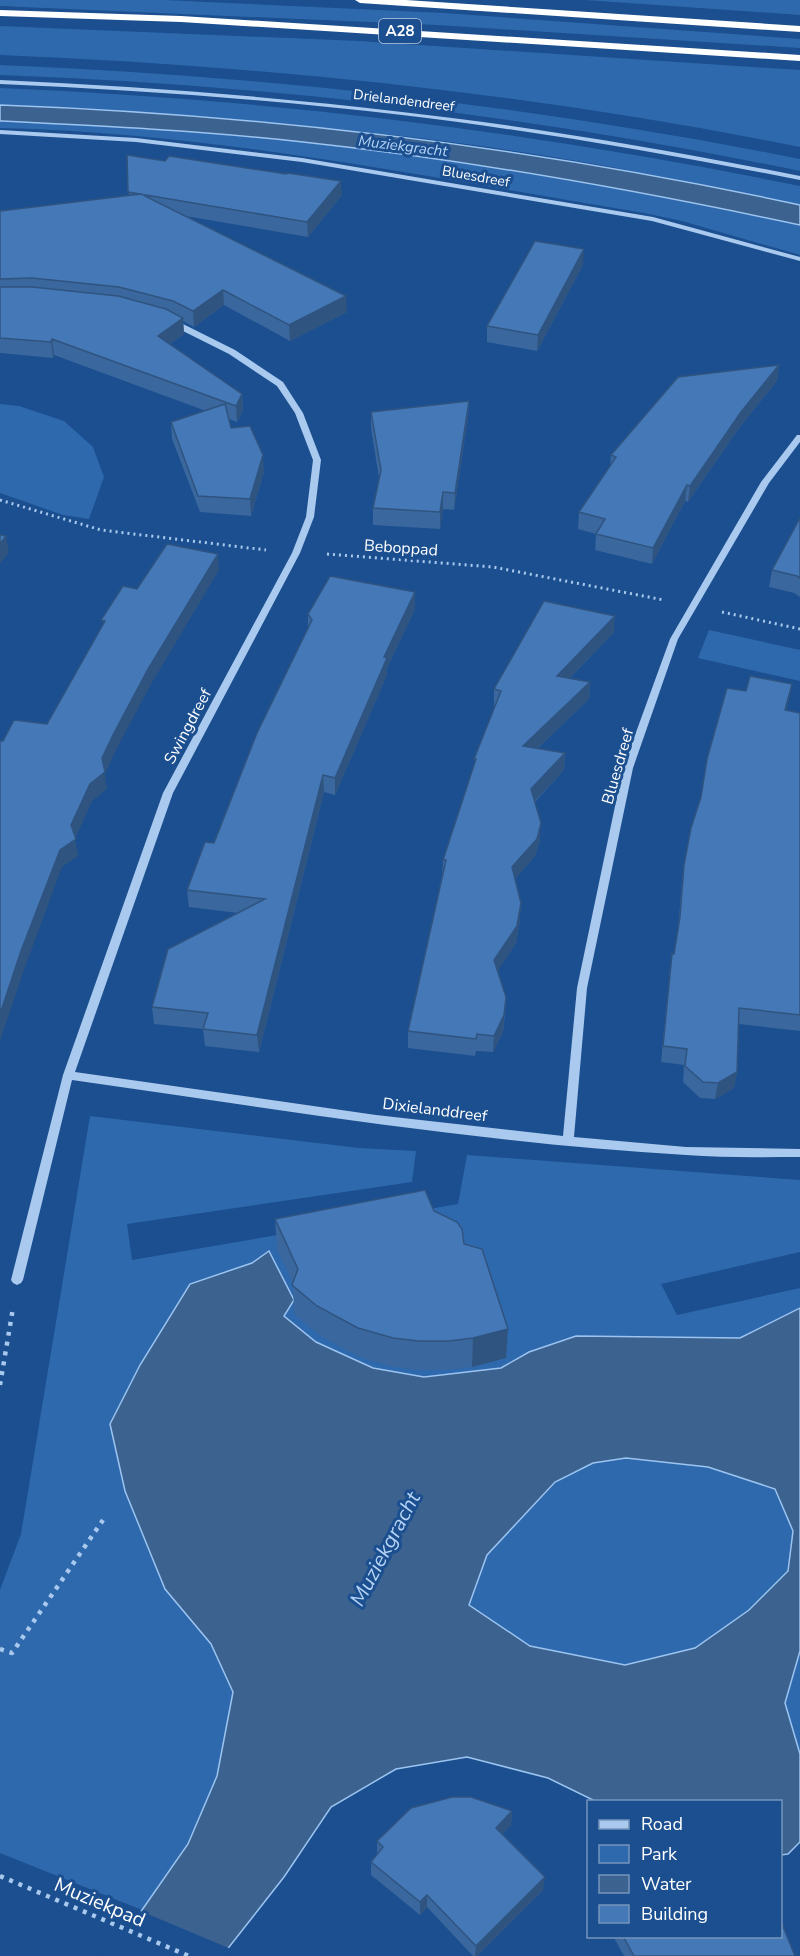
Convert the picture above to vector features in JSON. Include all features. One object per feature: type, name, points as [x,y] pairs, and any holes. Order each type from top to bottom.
[{"type":"highway","name":"A28","points":[[360,0],[800,29]]},
{"type":"highway","name":"A28","points":[[0,13],[216,21],[800,58]]},
{"type":"street","name":"Drielandendreef","points":[[0,82],[242,96],[385,110],[610,142],[800,178]]},
{"type":"street","name":"Bluesdreef","points":[[0,132],[136,140],[302,160],[653,219],[800,259]]},
{"type":"street","name":"Swingdreef","points":[[17,1280],[68,1075],[168,794],[296,553],[310,517],[318,460],[299,413],[280,384],[232,352],[161,319]]},
{"type":"street","name":"Bluesdreef","points":[[568,1141],[582,988],[628,768],[674,639],[765,482],[800,437]]},
{"type":"street","name":"Dixielanddreef","points":[[68,1075],[446,1128],[688,1151],[800,1153]]},
{"type":"path","name":"Beboppad","points":[[0,500],[101,530],[296,553],[378,556],[493,567],[800,628]]},
{"type":"path","points":[[0,1385],[17,1280]]},
{"type":"path","points":[[0,1649],[12,1653],[103,1520]]},
{"type":"path","name":"Muziekpad","points":[[0,1876],[189,1956]]},
{"type":"green space","points":[[0,0],[164,0],[444,13],[800,39],[800,48],[437,25],[0,6]]},
{"type":"green space","points":[[585,0],[800,0],[800,15]]},
{"type":"green space","points":[[0,26],[359,41],[800,70],[800,147],[601,112],[402,85],[201,67],[0,55]]},
{"type":"green space","points":[[0,65],[201,77],[402,96],[502,109],[701,140],[800,159],[800,171],[701,151],[502,119],[302,95],[201,86],[0,75]]},
{"type":"green space","points":[[0,88],[202,100],[502,134],[602,149],[800,186],[800,205],[593,164],[436,140],[240,120],[0,105]]},
{"type":"green space","points":[[0,121],[265,138],[366,149],[553,178],[800,225],[800,255],[682,221],[644,213],[404,172],[162,138],[0,128]]},
{"type":"green space","points":[[0,404],[19,406],[64,421],[93,447],[104,477],[89,519],[63,515],[0,493]]},
{"type":"green space","points":[[709,630],[800,650],[800,681],[698,658]]},
{"type":"green space","points":[[90,1116],[359,1148],[416,1151],[412,1182],[127,1224],[132,1260],[458,1204],[467,1155],[800,1180],[800,1252],[661,1284],[677,1315],[800,1288],[800,1308],[740,1338],[576,1336],[529,1352],[501,1368],[424,1377],[373,1368],[316,1342],[284,1315],[252,1263],[190,1284],[140,1365],[110,1424],[125,1491],[165,1589],[211,1644],[233,1692],[217,1776],[188,1844],[142,1910],[0,1853],[0,1590],[21,1534]]},
{"type":"green space","points":[[626,1458],[708,1467],[775,1489],[793,1531],[788,1571],[749,1610],[695,1648],[625,1665],[530,1646],[469,1606],[487,1555],[555,1482],[593,1463]]},
{"type":"green space","points":[[800,1651],[800,1754],[785,1703]]},
{"type":"water","name":"Muziekgracht","points":[[0,105],[202,117],[302,126],[502,151],[602,167],[800,205],[800,225],[553,177],[366,149],[190,132],[0,121]]},
{"type":"water","name":"Muziekgracht","points":[[269,1251],[294,1300],[284,1316],[316,1342],[373,1368],[424,1377],[501,1368],[529,1352],[576,1336],[740,1338],[800,1308],[800,1651],[785,1703],[800,1754],[800,1842],[788,1854],[782,1855],[782,1800],[593,1800],[548,1778],[467,1757],[396,1769],[331,1807],[284,1877],[222,1956],[104,1956],[142,1910],[188,1844],[217,1776],[233,1692],[211,1644],[165,1589],[125,1491],[110,1424],[140,1365],[190,1284],[252,1263]],"holes":[[[626,1458],[708,1467],[775,1489],[793,1531],[788,1571],[749,1610],[695,1648],[625,1665],[530,1646],[469,1605],[487,1555],[555,1482],[593,1463]]]},
{"type":"pier","points":[[138,1910],[231,1949],[226,1956],[101,1956]]},
{"type":"building","points":[[127,155],[165,161],[169,156],[341,181],[307,222],[128,192]]},
{"type":"building","points":[[141,194],[346,296],[289,325],[223,290],[193,311],[173,301],[119,287],[32,278],[0,279],[0,211]]},
{"type":"building","points":[[535,241],[584,249],[538,335],[487,326]]},
{"type":"building","points":[[0,287],[32,287],[118,296],[166,309],[183,318],[158,336],[242,394],[236,406],[52,339],[51,342],[0,338]]},
{"type":"building","points":[[779,365],[741,412],[690,486],[687,485],[653,548],[596,534],[605,519],[579,512],[616,457],[611,455],[678,377]]},
{"type":"building","points":[[469,401],[455,493],[443,492],[440,512],[373,508],[381,470],[371,412]]},
{"type":"building","points":[[225,404],[231,428],[250,426],[263,455],[250,499],[198,496],[171,422]]},
{"type":"building","points":[[800,518],[800,578],[772,570]]},
{"type":"building","points":[[0,535],[6,536],[0,544]]},
{"type":"building","points":[[167,544],[218,554],[148,669],[102,758],[105,772],[90,784],[71,825],[76,839],[60,850],[21,951],[0,1014],[0,741],[3,741],[14,720],[47,724],[105,621],[101,620],[123,586],[137,589]]},
{"type":"building","points":[[330,576],[415,592],[384,657],[387,658],[335,778],[323,775],[257,1035],[203,1029],[208,1013],[152,1007],[168,949],[265,899],[187,890],[205,842],[214,843],[257,733],[312,620],[308,614]]},
{"type":"building","points":[[544,601],[615,616],[557,676],[590,682],[523,746],[565,753],[531,789],[541,823],[537,839],[512,867],[521,903],[517,926],[494,960],[506,997],[504,1015],[494,1036],[477,1034],[476,1039],[408,1031],[446,860],[443,860],[476,759],[474,759],[501,691],[494,689]]},
{"type":"building","points":[[750,676],[792,684],[785,710],[800,713],[800,1015],[739,1008],[737,1072],[718,1083],[703,1082],[685,1066],[687,1049],[663,1046],[672,954],[674,954],[680,917],[684,865],[691,828],[701,797],[707,759],[727,688],[746,691]]},
{"type":"building","points":[[425,1190],[434,1211],[457,1222],[462,1229],[464,1244],[482,1249],[508,1329],[473,1338],[449,1341],[393,1338],[358,1328],[317,1306],[292,1285],[298,1269],[275,1219]]},
{"type":"building","points":[[452,1797],[471,1797],[512,1811],[496,1828],[545,1877],[476,1946],[427,1895],[420,1902],[371,1862],[383,1847],[377,1841],[411,1808]]},
{"type":"building","points":[[782,1924],[795,1956],[634,1956],[624,1938],[782,1938]]}]
